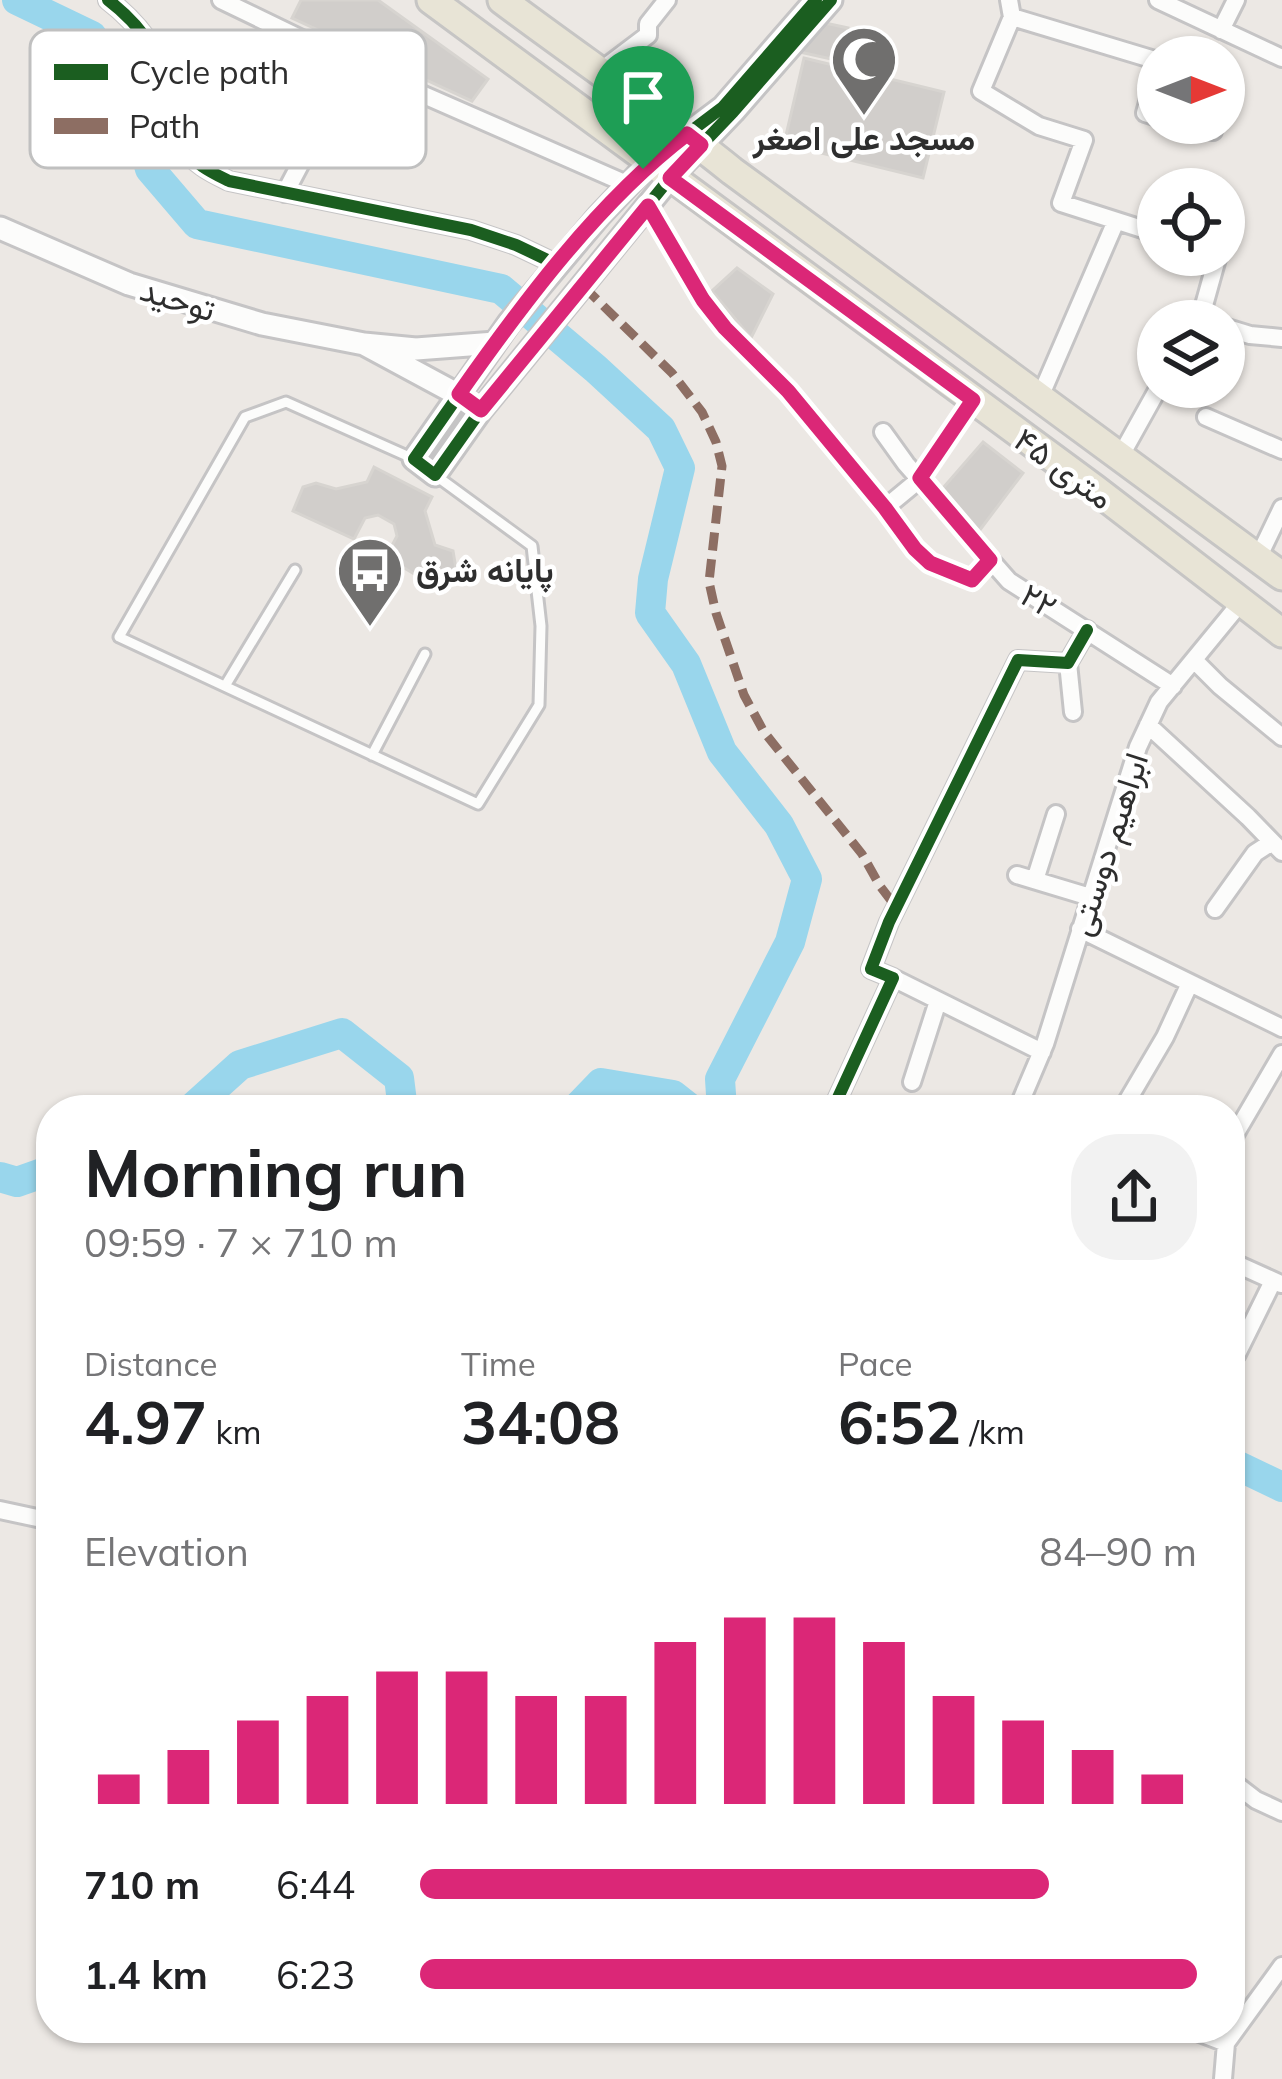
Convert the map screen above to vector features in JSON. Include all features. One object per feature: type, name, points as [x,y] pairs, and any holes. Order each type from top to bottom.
[{"type":"main road","name":"۴۵ متری","points":[[431,0],[1095,489],[1282,633]]},
{"type":"main road","name":"۴۵ متری","points":[[502,0],[1282,576]]},
{"type":"main road","points":[[1095,489],[1114,481],[1120,457]]},
{"type":"main road","points":[[1141,524],[1142,501],[1165,489]]},
{"type":"street","points":[[108,0],[140,30]]},
{"type":"street","points":[[133,19],[144,0]]},
{"type":"street","points":[[221,0],[283,30]]},
{"type":"street","points":[[599,72],[648,35],[648,24],[667,0]]},
{"type":"street","points":[[694,140],[816,0]]},
{"type":"street","points":[[660,170],[648,206],[481,410],[435,475],[414,458],[534,293],[629,185],[660,170],[694,140],[831,0]]},
{"type":"street","points":[[1158,0],[1282,58]]},
{"type":"street","points":[[1221,30],[1236,0]]},
{"type":"street","points":[[1137,56],[1010,9],[981,91],[1039,126],[1084,140],[1061,202],[1137,228]]},
{"type":"street","points":[[426,96],[629,185]]},
{"type":"street","points":[[204,168],[229,181],[471,230],[516,244],[558,265]]},
{"type":"street","points":[[286,194],[299,168]]},
{"type":"street","points":[[648,206],[714,314],[788,391],[915,549],[930,563],[972,580],[990,560]]},
{"type":"street","points":[[1040,397],[1116,221]]},
{"type":"street","name":"توحید","points":[[0,228],[129,284],[262,324],[364,344]]},
{"type":"street","points":[[1245,333],[1282,338]]},
{"type":"street","points":[[364,344],[416,349],[495,343]]},
{"type":"street","points":[[364,344],[481,410]]},
{"type":"street","points":[[885,508],[920,478],[973,400]]},
{"type":"street","points":[[1120,457],[1147,408]]},
{"type":"street","points":[[1206,416],[1282,450]]},
{"type":"street","name":"۲۲","points":[[884,432],[905,464],[1009,581],[1173,686]]},
{"type":"street","points":[[1258,557],[1282,508]]},
{"type":"street","name":"ابراهیم دوستی","points":[[1024,1095],[1138,747],[1160,702],[1242,601]]},
{"type":"street","points":[[1073,712],[1068,663],[1087,629]]},
{"type":"street","points":[[1042,1052],[871,969],[896,907],[1018,660],[1068,663]]},
{"type":"street","points":[[1194,660],[1282,737]]},
{"type":"street","points":[[1148,725],[1277,847]]},
{"type":"street","points":[[1056,814],[1026,878],[1090,897]]},
{"type":"street","points":[[1215,909],[1255,853],[1277,847]]},
{"type":"street","points":[[1080,929],[1282,1028]]},
{"type":"street","points":[[839,1095],[893,978]]},
{"type":"street","points":[[1131,1095],[1190,983]]},
{"type":"street","points":[[912,1082],[938,1001]]},
{"type":"street","points":[[1245,1117],[1282,1054]]},
{"type":"street","points":[[1245,1268],[1277,1282],[1245,1340]]},
{"type":"street","points":[[0,1510],[36,1518]]},
{"type":"street","points":[[1245,1792],[1282,1812]]},
{"type":"street","points":[[1245,2017],[1282,1966]]},
{"type":"street","points":[[1223,2079],[1226,2043]]},
{"type":"lane","points":[[414,458],[286,402],[245,417],[118,638],[478,804],[539,705],[542,626],[532,546],[435,475]]},
{"type":"lane","points":[[225,686],[295,570]]},
{"type":"lane","points":[[372,754],[425,654]]},
{"type":"building","points":[[301,0],[378,0],[420,30],[318,30],[292,18]]},
{"type":"building","points":[[825,23],[848,28],[840,61],[800,52]]},
{"type":"building","points":[[426,34],[488,79],[472,101],[426,80]]},
{"type":"building","name":"مسجد علی اصغر","points":[[804,58],[944,92],[923,178],[784,144]]},
{"type":"building","points":[[737,268],[773,294],[751,338],[712,291]]},
{"type":"building","points":[[983,442],[1023,473],[973,539],[936,496]]},
{"type":"building","points":[[374,467],[432,497],[425,511],[435,545],[453,551],[456,569],[444,592],[386,557],[397,536],[394,524],[378,515],[365,518],[354,539],[293,511],[303,487],[316,483],[336,489],[367,482]]},
{"type":"waterway","points":[[17,0],[80,30]]},
{"type":"waterway","points":[[150,168],[197,224],[501,289],[661,429],[680,468],[653,579],[650,613],[686,664],[722,752],[779,825],[807,879],[790,942],[720,1079],[721,1095]]},
{"type":"waterway","points":[[207,1095],[240,1065],[342,1033],[399,1078],[401,1095]]},
{"type":"waterway","points":[[589,1095],[601,1083],[673,1095]]},
{"type":"waterway","points":[[0,1177],[17,1182],[36,1175]]},
{"type":"waterway","points":[[1245,1469],[1282,1487]]},
{"type":"marked path","points":[[584,287],[672,373],[702,412],[722,466],[709,582],[744,695],[764,732],[862,854],[896,907]]},
{"type":"cycle path","points":[[108,0],[139,30]]},
{"type":"cycle path","points":[[816,0],[723,107],[650,162],[599,216],[509,323],[414,459],[435,475],[481,410],[670,178],[831,0]]},
{"type":"cycle path","points":[[206,168],[229,181],[471,230],[558,265]]},
{"type":"cycle path","points":[[839,1095],[893,978],[871,969],[889,922],[1018,660],[1068,663],[1087,630]]},
{"type":"place","name":"مسجد علی اصغر","points":[[864,118]]},
{"type":"place","name":"پایانه شرق","points":[[370,629]]},
{"type":"route","points":[[687,134],[701,145],[670,178],[973,400],[920,478],[990,560],[972,580],[930,563],[915,549],[788,391],[703,300],[648,206],[481,410],[459,394],[509,323],[643,169],[687,134]]}]
